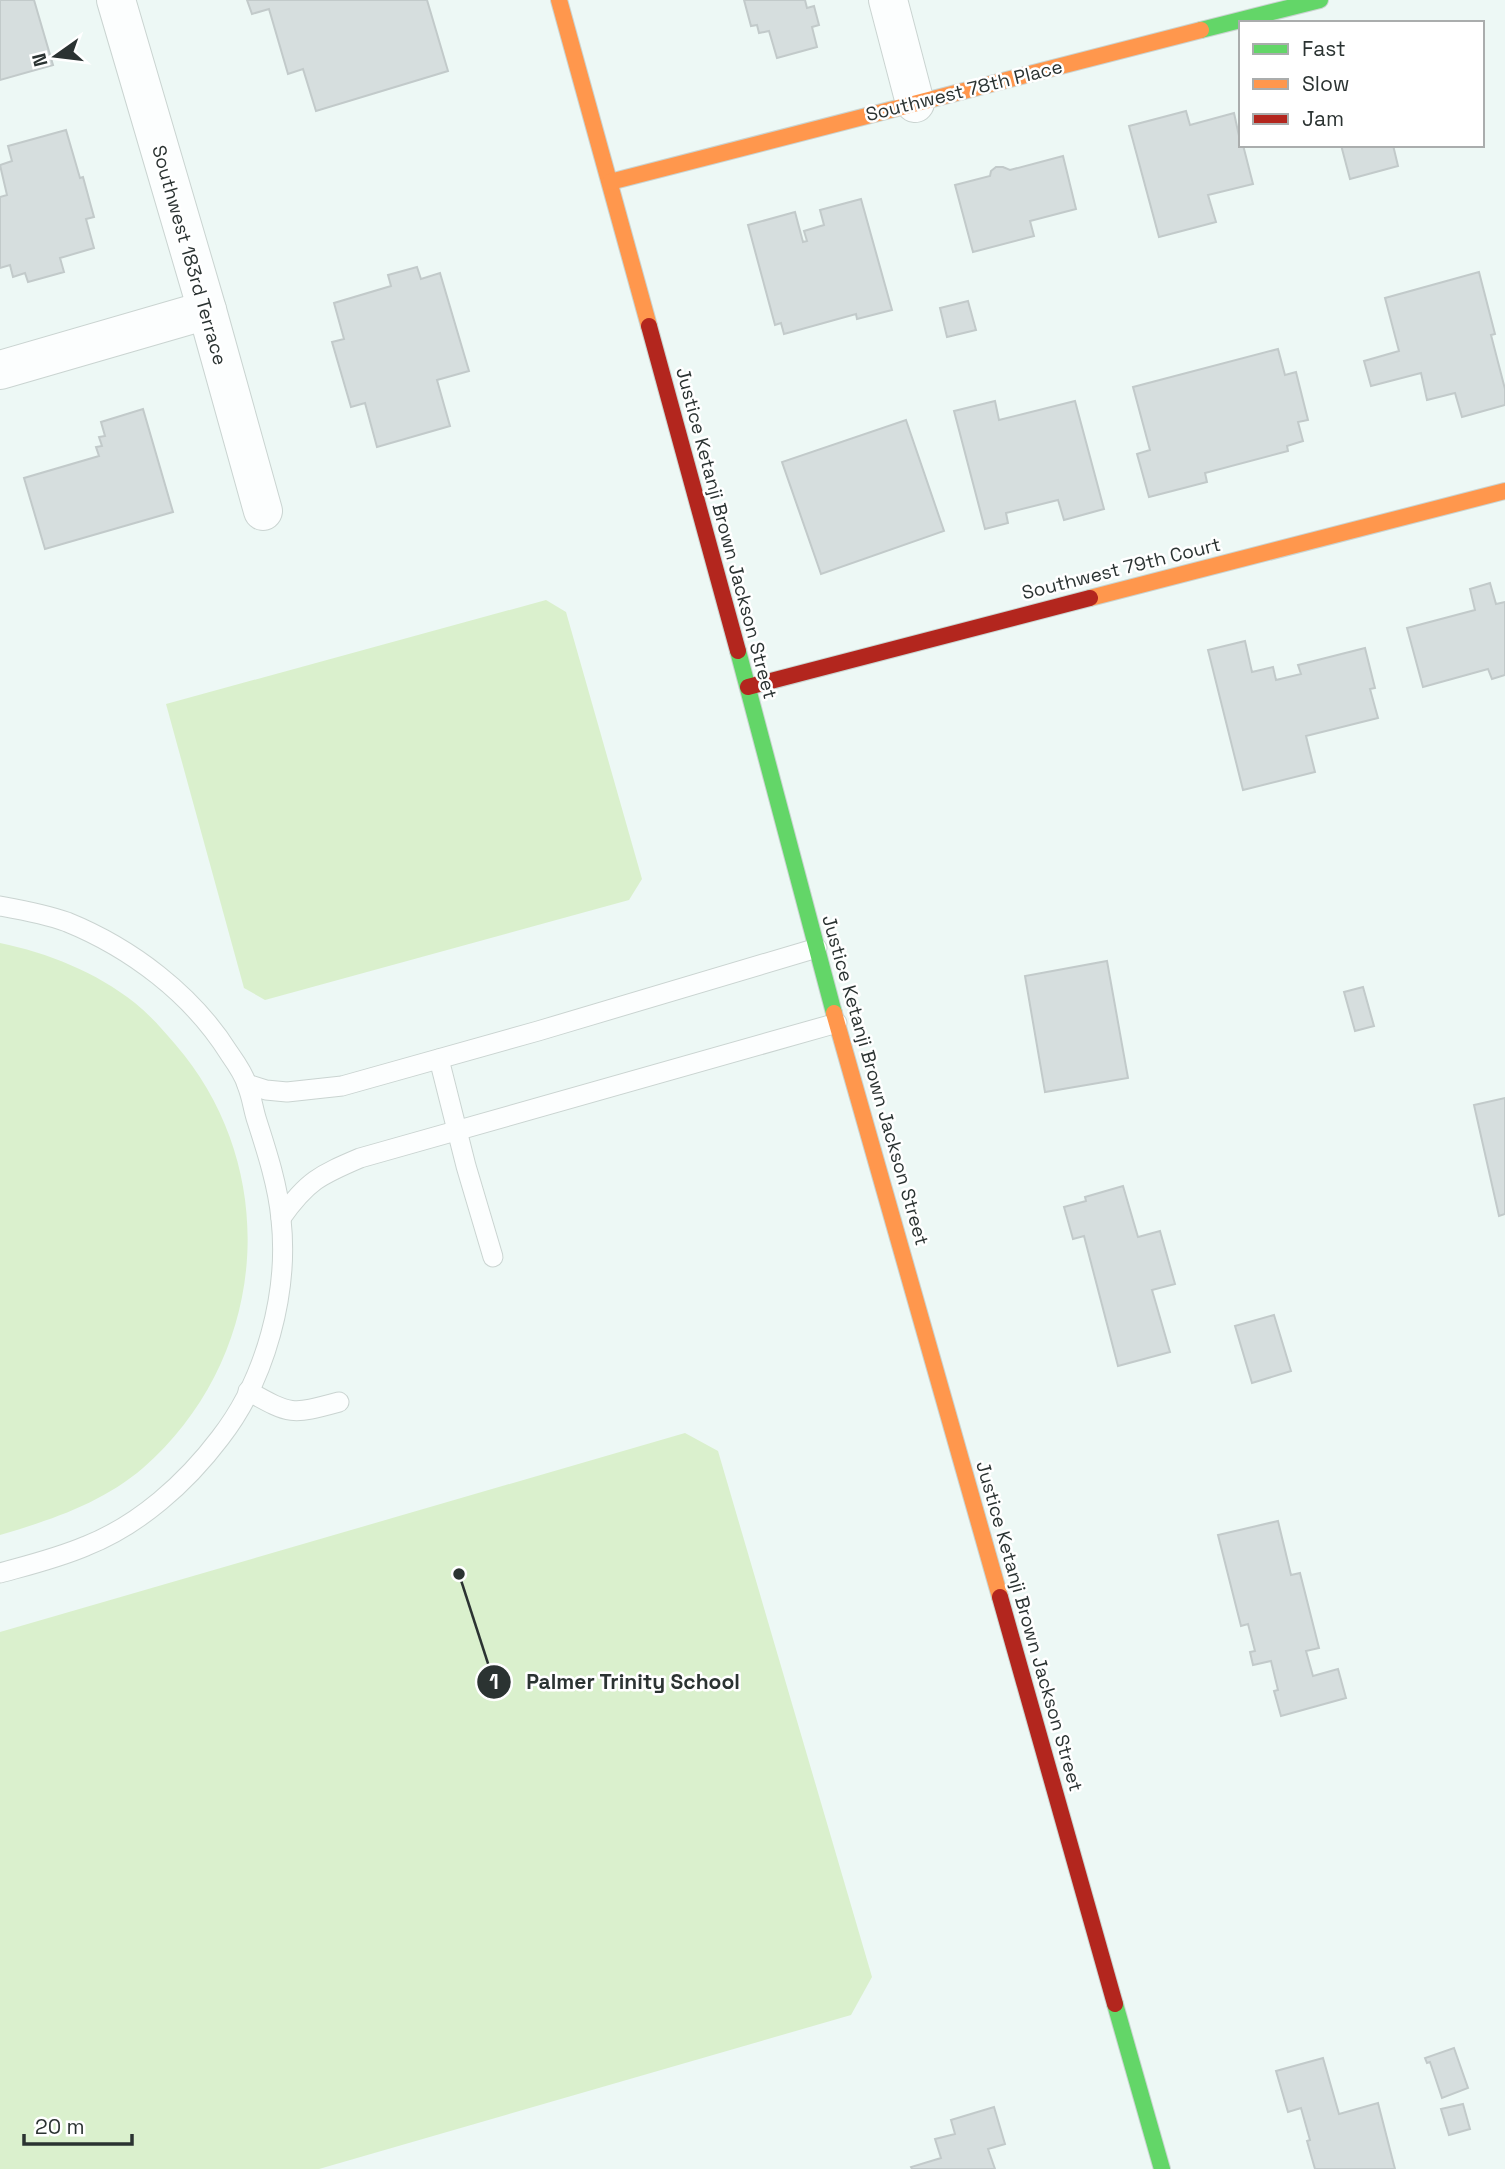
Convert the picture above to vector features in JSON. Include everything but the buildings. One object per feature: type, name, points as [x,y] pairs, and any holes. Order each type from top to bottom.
[{"type":"main road","name":"Justice Ketanji Brown Jackson Street","points":[[559,0],[748,687],[836,1023],[1162,2169]]},
{"type":"main road","name":"Southwest 78th Place","points":[[610,182],[1320,0]]},
{"type":"main road","name":"Southwest 79th Court","points":[[748,687],[1505,491]]},
{"type":"street","name":"Southwest 183rd Terrace","points":[[116,0],[263,511]]},
{"type":"street","points":[[888,0],[915,103]]},
{"type":"street","points":[[0,370],[207,310]]},
{"type":"lane","points":[[0,906],[65,922],[101,938],[141,962],[180,994],[229,1051],[247,1084],[265,1147],[281,1218],[282,1277],[275,1325],[260,1368],[222,1436],[200,1463],[145,1513],[88,1546],[0,1573]]},
{"type":"lane","points":[[247,1084],[266,1090],[308,1091],[342,1086],[817,948]]},
{"type":"lane","points":[[281,1218],[309,1184],[360,1158],[836,1023]]},
{"type":"lane","points":[[439,1059],[493,1257]]},
{"type":"lane","points":[[248,1391],[278,1408],[291,1412],[339,1402]]},
{"type":"green space","points":[[546,600],[566,612],[642,879],[629,900],[265,1000],[244,988],[166,704]]},
{"type":"green space","points":[[0,943],[54,958],[104,982],[141,1008],[175,1044],[210,1094],[234,1148],[246,1205],[247,1262],[237,1319],[216,1373],[185,1424],[143,1468],[111,1491],[57,1516],[0,1535]]},
{"type":"green space","points":[[685,1433],[718,1451],[872,1977],[851,2015],[319,2169],[0,2169],[0,1632]]},
{"type":"traffic: fast","points":[[1201,30],[1320,0]]},
{"type":"traffic: fast","points":[[738,651],[834,1013]]},
{"type":"traffic: fast","points":[[1115,2004],[1162,2169]]},
{"type":"traffic: slow","points":[[559,0],[649,326]]},
{"type":"traffic: slow","points":[[610,182],[1201,30]]},
{"type":"traffic: slow","points":[[1090,598],[1505,491]]},
{"type":"traffic: slow","points":[[834,1013],[1000,1597]]},
{"type":"traffic: jam","points":[[649,326],[738,651]]},
{"type":"traffic: jam","points":[[748,687],[1090,598]]},
{"type":"traffic: jam","points":[[1000,1597],[1115,2004]]},
{"type":"place","name":"Palmer Trinity School","points":[[459,1574]]}]
